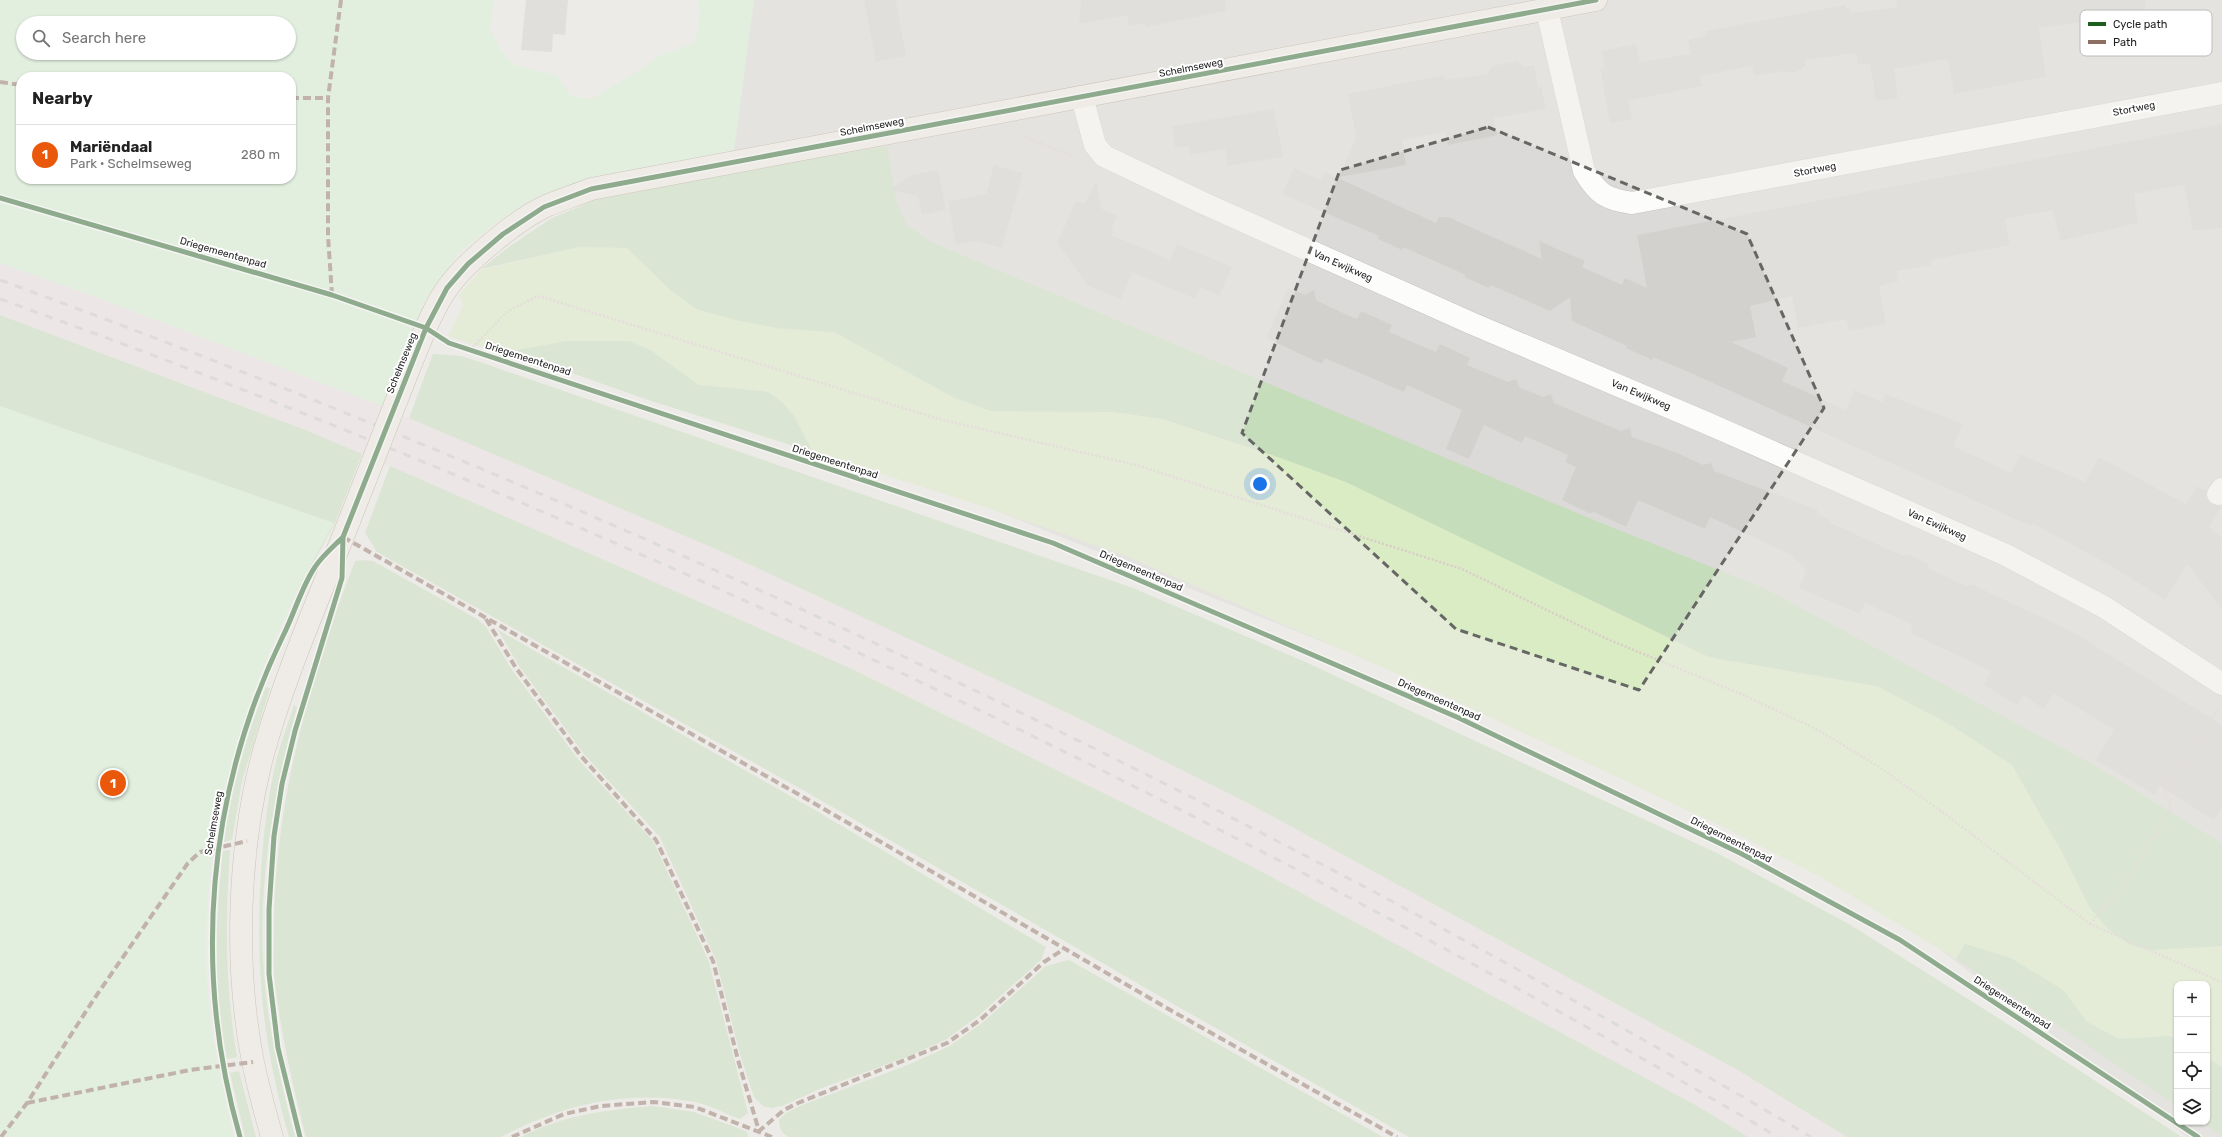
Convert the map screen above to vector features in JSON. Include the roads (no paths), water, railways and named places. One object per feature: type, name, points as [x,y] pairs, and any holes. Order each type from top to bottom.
[{"type":"main road","name":"Schelmseweg","points":[[272,1137],[253,1062],[242,974],[241,928],[247,841],[257,782],[272,726],[302,642],[414,356],[426,328],[447,288],[468,264],[503,234],[544,207],[599,187],[1596,0]]},
{"type":"street","name":"Stortweg","points":[[1548,10],[1584,171],[1594,189],[1611,200],[1632,203],[2222,93]]},
{"type":"street","name":"Van Ewijkweg","points":[[1082,97],[1095,145],[1102,154],[1203,203],[1464,320],[1709,424],[2006,555],[2104,607],[2222,684]]},
{"type":"railway","points":[[0,280],[235,369],[467,463],[698,562],[925,667],[1151,777],[1373,892],[1594,1012],[1811,1137]]},
{"type":"railway","points":[[0,299],[230,385],[459,476],[685,574],[908,676],[1130,784],[1349,897],[1565,1015],[1778,1137]]},
{"type":"place","name":"Mariëndaal","points":[[113,783]]}]
